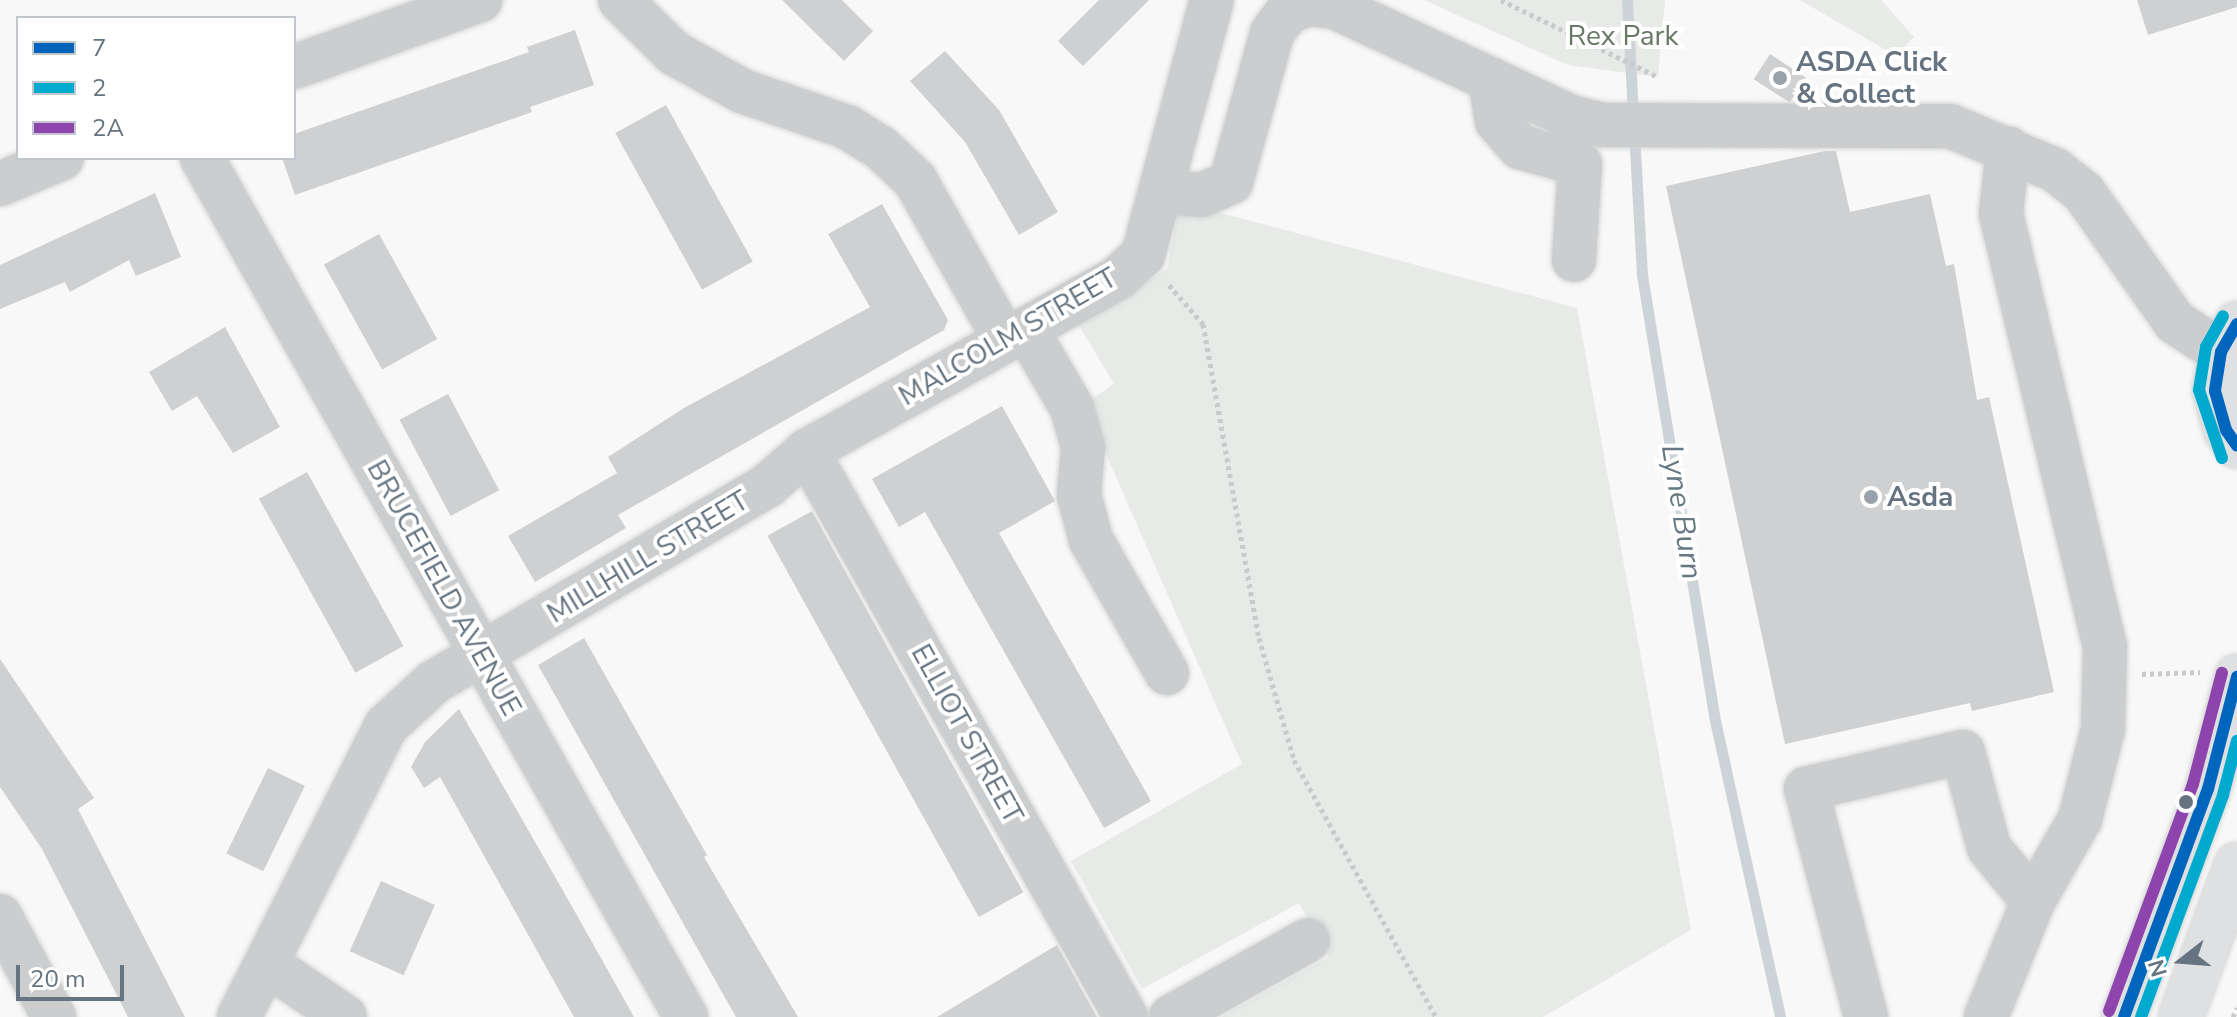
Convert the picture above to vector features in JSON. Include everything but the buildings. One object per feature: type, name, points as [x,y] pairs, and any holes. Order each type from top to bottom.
[{"type":"main road","points":[[2229,338],[2215,391],[2236,448]]},
{"type":"main road","points":[[2124,1017],[2208,789],[2237,677]]},
{"type":"main road","points":[[2181,1017],[2237,865]]},
{"type":"street","points":[[296,66],[480,0]]},
{"type":"street","points":[[620,0],[674,53],[742,91],[847,127],[881,148],[915,180],[1015,334],[1072,408],[1083,447],[1079,495],[1091,540],[1167,673]]},
{"type":"street","name":"MALCOLM STREET","points":[[807,451],[1119,277],[1143,255],[1212,0]]},
{"type":"street","points":[[1161,192],[1202,195],[1231,182],[1272,33],[1287,12],[1309,4],[1335,7],[1573,118],[1603,125],[1950,126],[2055,170],[2084,193],[2175,322],[2229,338]]},
{"type":"street","points":[[1490,79],[1497,121],[1520,147],[1580,164],[1574,260]]},
{"type":"street","points":[[1986,1017],[2033,901],[2080,819],[2103,729],[2105,647],[2001,214],[2008,148]]},
{"type":"street","points":[[0,184],[57,160]]},
{"type":"street","name":"BRUCEFIELD AVENUE","points":[[203,160],[686,1017]]},
{"type":"street","name":"MILLHILL STREET","points":[[239,1017],[386,726],[434,682],[483,656],[768,485],[807,451]]},
{"type":"street","name":"ELLIOT STREET","points":[[807,451],[1126,1017]]},
{"type":"street","points":[[1866,1017],[1806,789],[1963,752],[1989,848],[2033,901]]},
{"type":"street","points":[[0,916],[54,1017]]},
{"type":"street","points":[[1171,1017],[1308,940]]},
{"type":"street","points":[[267,964],[345,1017]]},
{"type":"path","points":[[1501,0],[1658,77]]},
{"type":"path","points":[[1143,255],[1203,324],[1259,638],[1294,760],[1436,1017]]},
{"type":"path","points":[[2145,674],[2180,673]]},
{"type":"path","points":[[2233,1017],[2237,1008]]},
{"type":"green space","name":"Rex Park","points":[[1424,0],[1665,0],[1658,77],[1568,65]]},
{"type":"green space","points":[[1800,0],[1881,0],[1914,37],[1896,56]]},
{"type":"green space","points":[[1180,202],[1577,308],[1691,930],[1543,1017],[1221,1017],[1329,957],[1299,903],[1142,989],[1071,861],[1242,764],[1084,404],[1114,384],[1077,322],[1167,269]]},
{"type":"waterway","name":"Lyne Burn","points":[[1627,0],[1633,115]]},
{"type":"waterway","name":"Lyne Burn","points":[[1634,132],[1642,275],[1714,716],[1780,1017]]},
{"type":"transit line","name":"2","points":[[2222,458],[2199,390],[2206,347],[2223,316]]},
{"type":"transit line","name":"7","points":[[2237,324],[2221,352],[2215,391],[2226,430],[2237,446]]},
{"type":"transit line","name":"2A","points":[[2109,1011],[2193,784],[2222,673]]},
{"type":"transit line","name":"7","points":[[2124,1017],[2208,789],[2237,677]]},
{"type":"transit line","name":"2","points":[[2141,1017],[2223,795],[2237,741]]},
{"type":"place","name":"ASDA Click & Collect","points":[[1780,78]]},
{"type":"place","name":"Asda","points":[[1871,497]]}]
